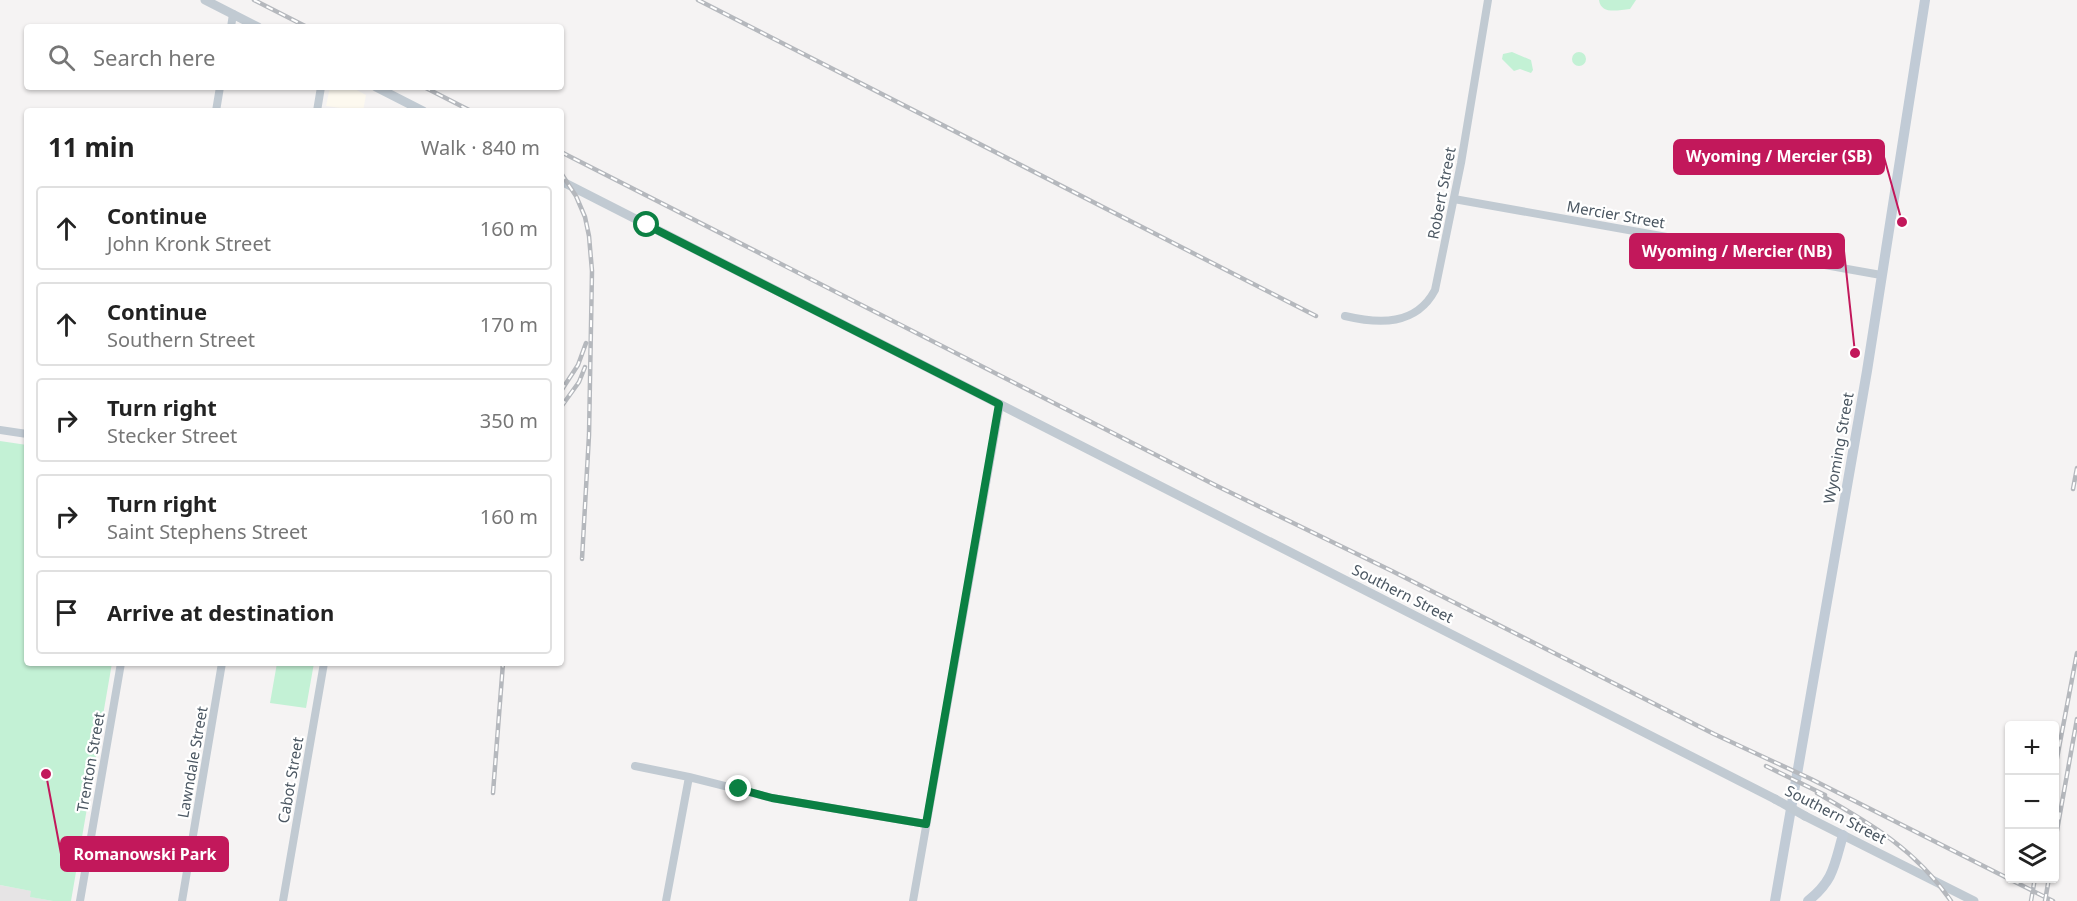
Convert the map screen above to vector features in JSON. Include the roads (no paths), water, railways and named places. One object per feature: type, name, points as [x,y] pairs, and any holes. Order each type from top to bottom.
[{"type":"main road","name":"Wyoming Street","points":[[1775,901],[1867,370],[1925,0]]},
{"type":"main road","points":[[1808,901],[1822,890],[1830,878],[1843,836]]},
{"type":"street","points":[[205,0],[252,24]]},
{"type":"street","name":"Robert Street","points":[[1346,316],[1372,322],[1389,321],[1405,316],[1428,301],[1435,290],[1454,199],[1488,0]]},
{"type":"street","points":[[231,24],[233,14]]},
{"type":"street","points":[[216,108],[220,90]]},
{"type":"street","points":[[317,108],[320,90]]},
{"type":"street","points":[[382,90],[415,108]]},
{"type":"street","name":"Southern Street","points":[[564,183],[1974,901]]},
{"type":"street","name":"Mercier Street","points":[[1454,199],[1881,275]]},
{"type":"street","points":[[913,901],[999,404]]},
{"type":"street","points":[[0,430],[24,434]]},
{"type":"street","name":"Trenton Street","points":[[80,901],[120,666]]},
{"type":"street","name":"Lawndale Street","points":[[182,901],[221,666]]},
{"type":"street","name":"Cabot Street","points":[[283,901],[323,666]]},
{"type":"street","points":[[635,766],[772,798],[926,824]]},
{"type":"street","points":[[666,901],[689,777]]},
{"type":"railway","points":[[254,0],[301,24]]},
{"type":"railway","points":[[698,0],[1316,316]]},
{"type":"railway","points":[[430,90],[465,108]]},
{"type":"railway","points":[[564,154],[1217,486],[2053,901]]},
{"type":"railway","points":[[564,178],[576,196],[585,217],[592,271],[589,435],[582,559]]},
{"type":"railway","points":[[564,386],[578,365],[586,343]]},
{"type":"railway","points":[[564,403],[579,382],[585,367]]},
{"type":"railway","points":[[2073,489],[2077,468]]},
{"type":"railway","points":[[2059,748],[2077,653]]},
{"type":"railway","points":[[493,793],[503,666]]},
{"type":"railway","points":[[2057,829],[2077,719]]},
{"type":"railway","points":[[1766,766],[1825,795]]},
{"type":"railway","points":[[1817,793],[1891,839],[1922,867],[1951,901]]},
{"type":"railway","points":[[2031,901],[2034,883]]},
{"type":"railway","points":[[2045,901],[2048,883]]},
{"type":"place","name":"Wyoming / Mercier (SB)","points":[[1902,222]]},
{"type":"place","name":"Wyoming / Mercier (NB)","points":[[1855,353]]},
{"type":"place","name":"Romanowski Park","points":[[46,774]]}]
